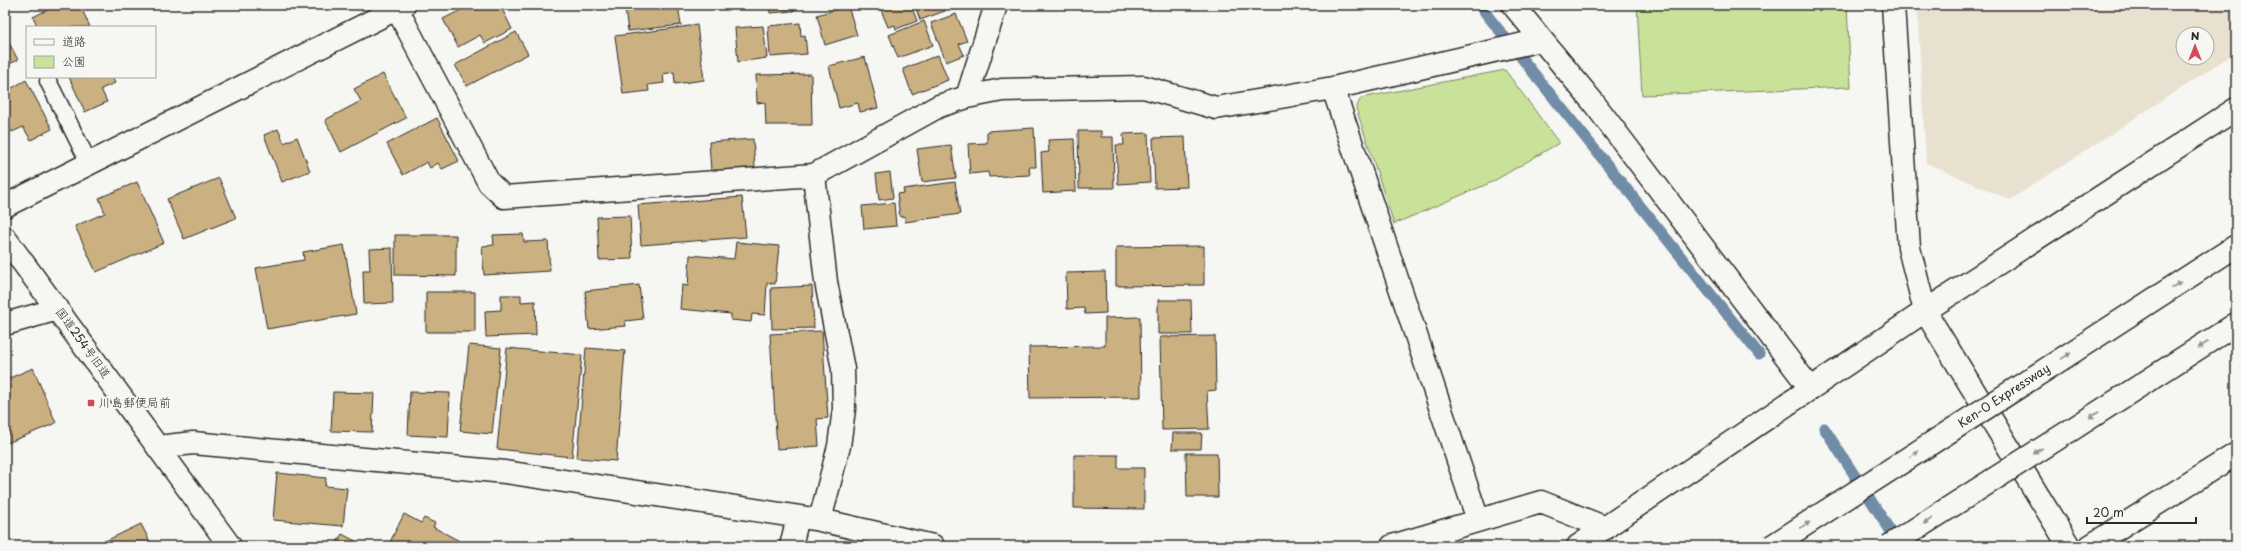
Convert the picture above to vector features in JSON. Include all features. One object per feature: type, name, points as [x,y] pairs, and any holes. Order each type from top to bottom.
[{"type":"main road","points":[[967,97],[996,5]]},
{"type":"main road","points":[[1514,5],[1593,102],[1810,388]]},
{"type":"main road","points":[[1894,5],[1909,248],[1925,311],[2069,546]]},
{"type":"main road","points":[[5,206],[400,7],[489,183],[504,197],[814,175],[940,106],[967,97],[1002,90],[1144,87],[1216,108],[1333,88],[1541,40]]},
{"type":"main road","points":[[1333,88],[1478,520]]},
{"type":"main road","points":[[1578,546],[1925,311],[2236,109]]},
{"type":"main road","points":[[814,175],[826,282],[843,369],[844,409],[839,446],[820,520]]},
{"type":"main road","name":"国道254号旧道","points":[[5,238],[230,546]]},
{"type":"main road","name":"Ken-O Expressway","points":[[1772,546],[2236,246]]},
{"type":"main road","points":[[5,324],[58,309]]},
{"type":"main road","points":[[1889,546],[2236,324]]},
{"type":"main road","points":[[158,447],[193,443],[505,472],[820,520],[933,546]]},
{"type":"main road","points":[[2090,546],[2236,454]]},
{"type":"main road","points":[[1392,546],[1541,502],[1606,528]]},
{"type":"main road","points":[[791,546],[798,517]]},
{"type":"lane","points":[[48,81],[89,163]]},
{"type":"shaded area","points":[[1917,5],[2236,5],[2236,52],[2215,66],[2215,26],[2175,26],[2175,66],[2215,66],[2010,200],[1926,163]]},
{"type":"green space","points":[[1637,5],[1847,5],[1851,87],[1642,95]]},
{"type":"green space","points":[[1505,70],[1559,143],[1492,182],[1394,224],[1356,108],[1361,98]]},
{"type":"building","points":[[57,5],[80,5],[90,26],[38,26],[33,17]]},
{"type":"building","points":[[460,5],[500,5],[512,29],[485,43],[480,35],[458,47],[443,19],[461,10]]},
{"type":"building","points":[[660,5],[678,5],[681,25],[628,31],[625,9]]},
{"type":"building","points":[[769,5],[794,5],[794,11],[770,13]]},
{"type":"building","points":[[879,5],[911,5],[917,21],[896,29],[895,25],[888,27]]},
{"type":"building","points":[[915,5],[943,5],[945,11],[920,20]]},
{"type":"building","points":[[947,5],[969,5],[947,7]]},
{"type":"building","points":[[848,6],[857,35],[825,45],[817,15]]},
{"type":"building","points":[[956,14],[967,41],[959,44],[964,55],[946,62],[931,23]]},
{"type":"building","points":[[924,21],[933,45],[898,58],[889,35]]},
{"type":"building","points":[[800,23],[801,36],[805,35],[807,54],[770,57],[768,26]]},
{"type":"building","points":[[697,25],[704,80],[675,84],[674,72],[663,74],[664,83],[648,85],[649,91],[623,94],[615,36]]},
{"type":"building","points":[[763,26],[767,58],[738,62],[735,28]]},
{"type":"building","points":[[516,32],[528,54],[467,86],[455,65]]},
{"type":"building","points":[[5,35],[18,60],[5,66]]},
{"type":"building","points":[[938,55],[948,80],[912,94],[903,69]]},
{"type":"building","points":[[865,57],[878,108],[860,112],[858,103],[839,108],[829,66]]},
{"type":"building","points":[[383,74],[406,118],[341,152],[325,120],[361,101],[354,89]]},
{"type":"building","points":[[811,74],[812,125],[766,125],[765,102],[757,103],[756,75]]},
{"type":"building","points":[[69,78],[112,78],[115,83],[101,89],[107,102],[85,112]]},
{"type":"building","points":[[26,80],[52,129],[31,140],[23,127],[12,132],[5,119],[5,103],[9,100],[5,92]]},
{"type":"building","points":[[437,118],[459,161],[442,169],[438,163],[430,168],[427,162],[403,175],[387,144]]},
{"type":"building","points":[[1034,128],[1036,167],[1029,167],[1030,175],[989,177],[988,172],[970,174],[968,144],[987,143],[987,131]]},
{"type":"building","points":[[278,129],[284,143],[297,137],[310,171],[282,182],[264,135]]},
{"type":"building","points":[[1078,131],[1101,131],[1101,137],[1113,137],[1114,188],[1079,188]]},
{"type":"building","points":[[1148,133],[1150,182],[1118,184],[1116,145],[1124,145],[1123,134]]},
{"type":"building","points":[[1185,137],[1187,187],[1155,188],[1153,138]]},
{"type":"building","points":[[753,139],[755,168],[711,171],[709,142]]},
{"type":"building","points":[[1074,139],[1076,191],[1043,193],[1041,153],[1049,152],[1048,140]]},
{"type":"building","points":[[951,145],[956,178],[922,182],[917,149]]},
{"type":"building","points":[[890,172],[893,198],[879,200],[876,174]]},
{"type":"building","points":[[219,178],[236,218],[184,239],[167,199]]},
{"type":"building","points":[[137,182],[164,243],[96,272],[75,226],[105,213],[99,198]]},
{"type":"building","points":[[955,182],[960,214],[905,222],[905,216],[900,217],[897,194],[904,193],[903,189]]},
{"type":"building","points":[[742,197],[746,237],[641,245],[638,205]]},
{"type":"building","points":[[894,203],[896,226],[864,229],[862,206]]},
{"type":"building","points":[[630,216],[632,259],[599,260],[597,217]]},
{"type":"building","points":[[523,234],[524,242],[548,241],[550,271],[484,275],[482,246],[494,245],[493,235]]},
{"type":"building","points":[[395,235],[456,235],[456,276],[395,275]]},
{"type":"building","points":[[736,242],[779,246],[775,284],[767,283],[765,315],[752,314],[751,322],[731,320],[731,314],[680,309],[682,285],[688,286],[690,255],[734,259]]},
{"type":"building","points":[[344,245],[356,314],[267,329],[256,268],[304,260],[303,252]]},
{"type":"building","points":[[1204,246],[1204,285],[1116,286],[1116,247]]},
{"type":"building","points":[[392,248],[393,303],[364,304],[363,270],[370,270],[369,249]]},
{"type":"building","points":[[1105,272],[1106,313],[1085,314],[1084,308],[1067,309],[1066,273]]},
{"type":"building","points":[[639,285],[643,319],[625,321],[626,326],[589,329],[585,291]]},
{"type":"building","points":[[812,286],[814,328],[772,329],[771,288]]},
{"type":"building","points":[[426,292],[475,292],[475,332],[426,332]]},
{"type":"building","points":[[501,295],[521,295],[521,302],[535,301],[536,335],[486,337],[485,311],[501,310]]},
{"type":"building","points":[[1158,300],[1191,300],[1192,334],[1158,334]]},
{"type":"building","points":[[1140,317],[1141,397],[1030,398],[1029,347],[1105,346],[1105,318]]},
{"type":"building","points":[[822,331],[828,418],[817,419],[819,446],[777,449],[770,334]]},
{"type":"building","points":[[1215,336],[1216,390],[1207,391],[1209,429],[1162,430],[1160,337]]},
{"type":"building","points":[[469,345],[501,348],[492,434],[460,431]]},
{"type":"building","points":[[507,348],[582,355],[572,457],[497,449]]},
{"type":"building","points":[[586,348],[625,351],[616,461],[577,458]]},
{"type":"building","points":[[33,368],[56,423],[5,444],[5,380]]},
{"type":"building","points":[[333,392],[374,393],[372,432],[331,431]]},
{"type":"building","points":[[410,392],[450,393],[448,437],[408,435]]},
{"type":"building","points":[[1173,433],[1202,433],[1201,449],[1172,449]]},
{"type":"building","points":[[1186,453],[1217,453],[1218,497],[1187,497]]},
{"type":"building","points":[[1074,455],[1118,455],[1118,468],[1144,468],[1144,509],[1074,508]]},
{"type":"building","points":[[277,473],[326,478],[325,486],[347,488],[343,526],[273,520]]},
{"type":"building","points":[[404,514],[421,523],[424,518],[435,523],[433,527],[469,546],[388,546]]},
{"type":"building","points":[[141,524],[152,546],[95,546]]},
{"type":"building","points":[[342,534],[365,546],[335,546]]},
{"type":"waterway","points":[[1479,5],[1759,354]]},
{"type":"waterway","points":[[1824,428],[1899,544]]},
{"type":"place","name":"川島郵便局前","points":[[91,403]]}]
